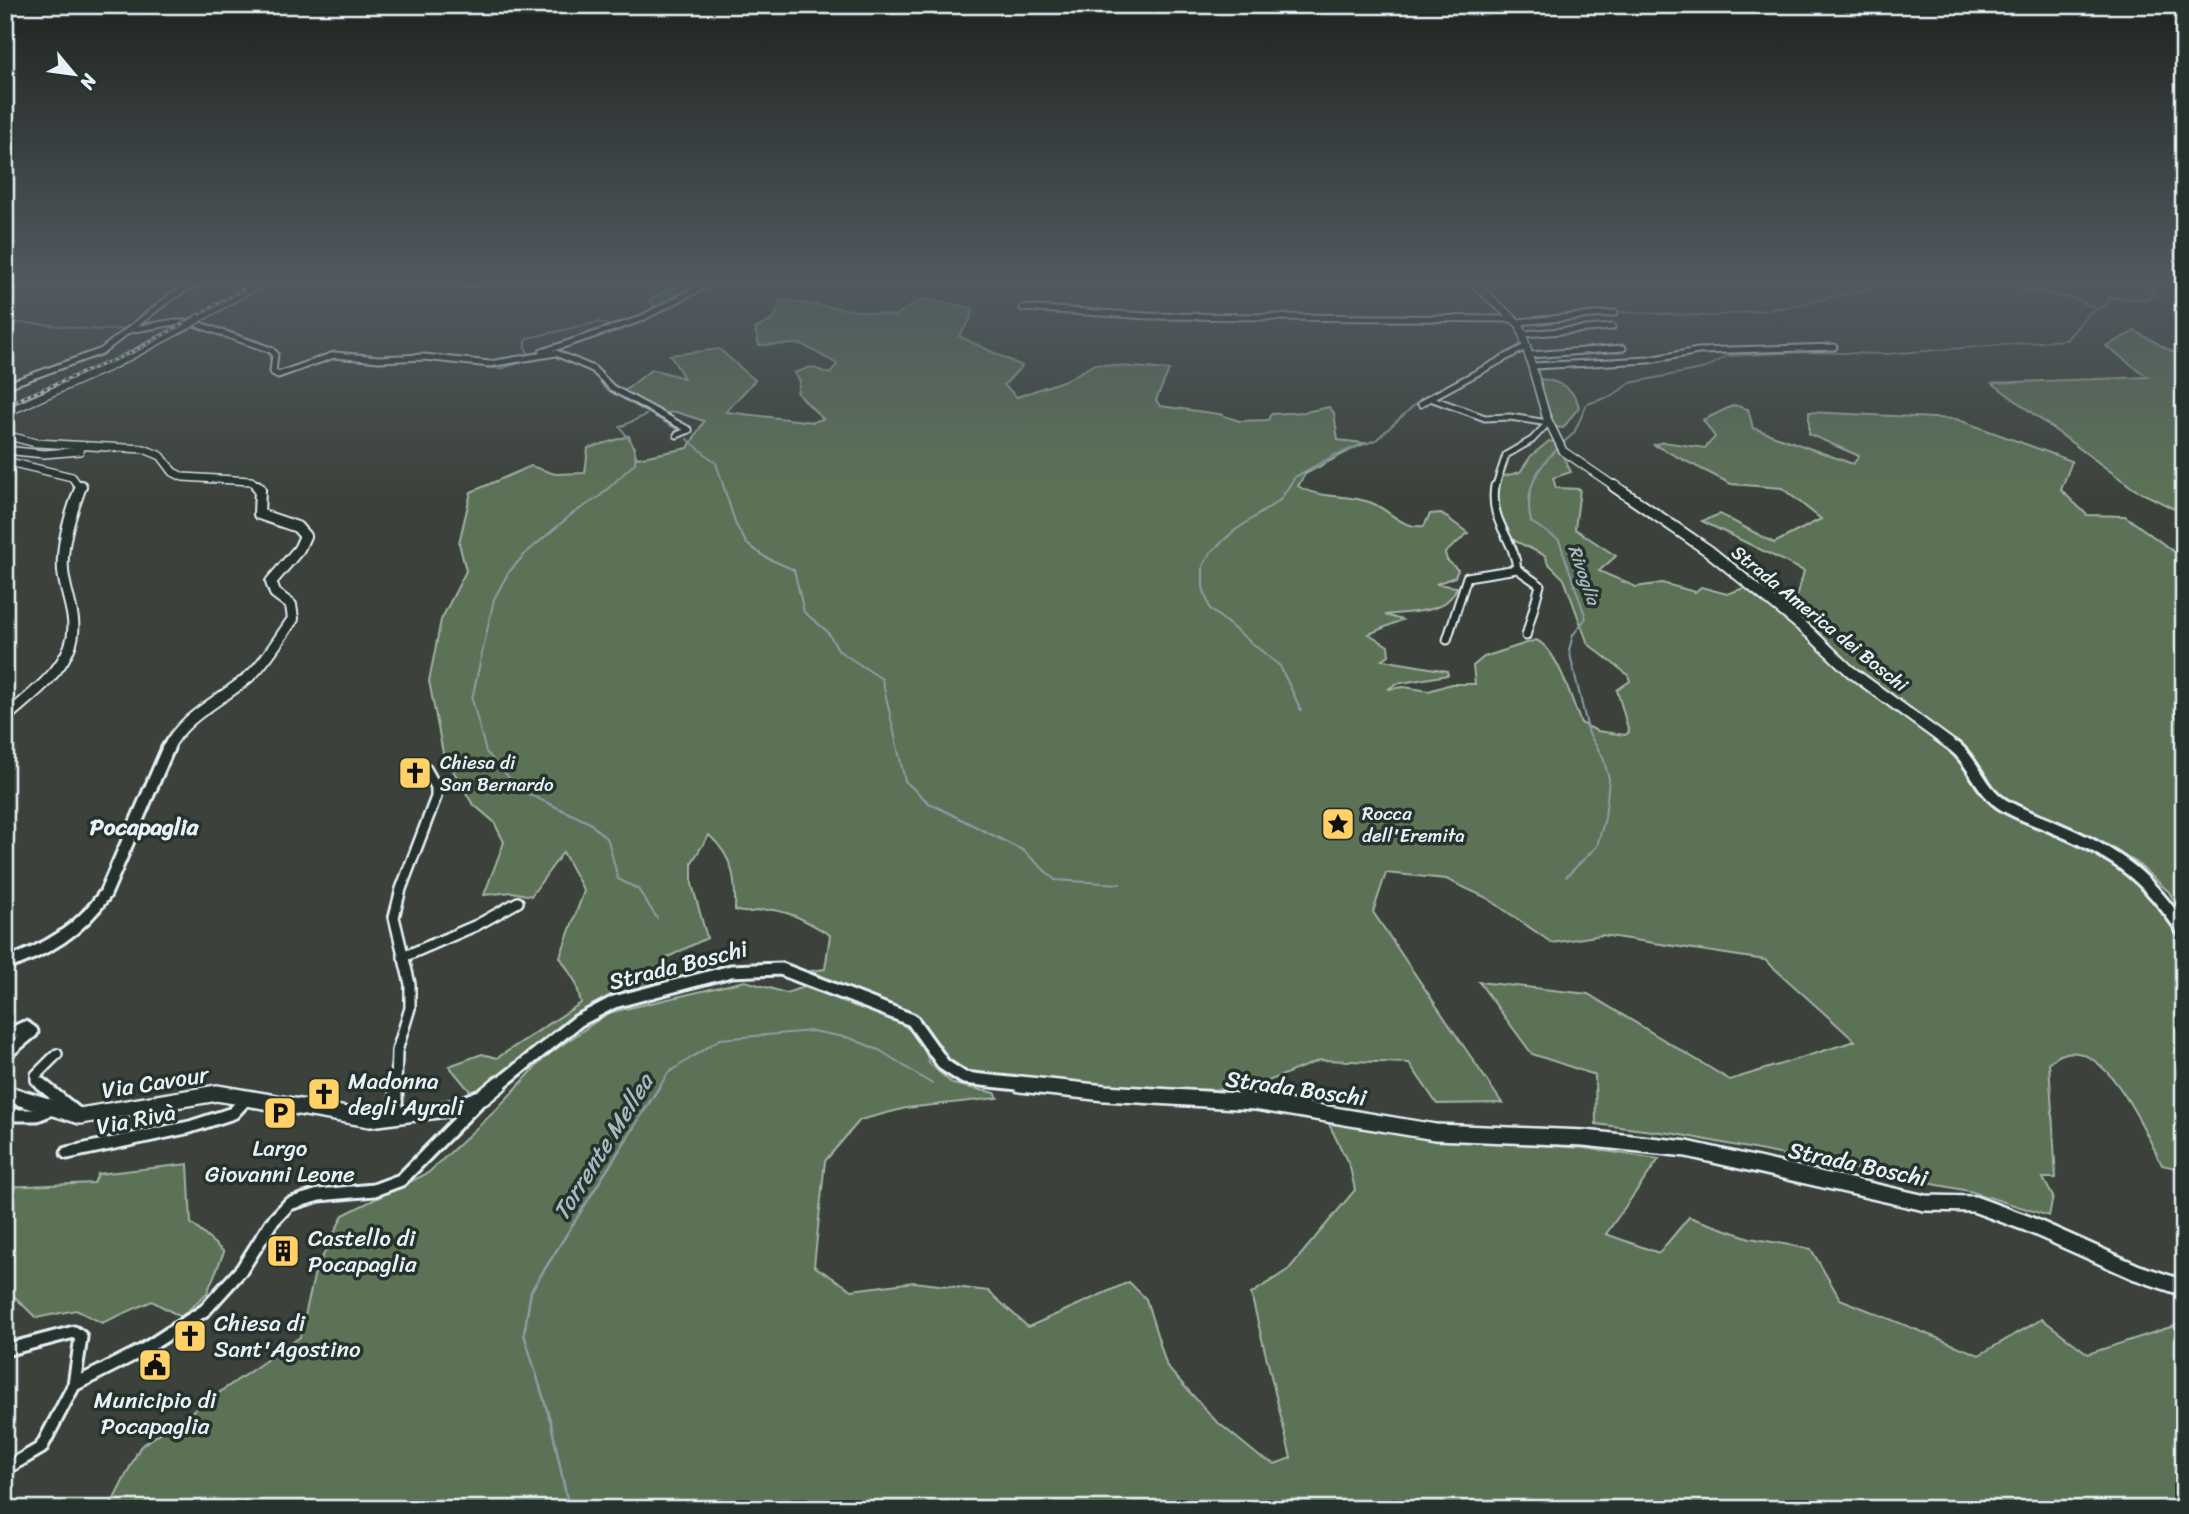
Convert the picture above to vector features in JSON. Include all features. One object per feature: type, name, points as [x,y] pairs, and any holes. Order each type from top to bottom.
[{"type":"street","points":[[5,386],[76,364],[97,353]]},
{"type":"street","points":[[5,413],[136,353]]},
{"type":"street","points":[[271,353],[275,355],[273,372],[278,375],[334,355],[379,359],[424,357],[490,364],[518,363],[540,354],[563,355],[593,369],[605,377],[612,388],[689,430],[677,435]]},
{"type":"street","points":[[1420,404],[1515,353]]},
{"type":"street","points":[[1530,355],[1561,353]]},
{"type":"street","points":[[1533,366],[1649,360],[1689,353]]},
{"type":"street","name":"Strada America dei Boschi","points":[[1530,355],[1548,423],[1559,445],[1709,551],[1809,632],[1850,671],[1965,756],[1984,788],[2004,805],[2098,846],[2130,867],[2162,898],[2184,932]]},
{"type":"street","points":[[1430,398],[1485,418],[1510,417],[1548,423]]},
{"type":"street","points":[[1526,636],[1541,585],[1517,569],[1511,548],[1494,515],[1493,492],[1506,455],[1532,440],[1548,423]]},
{"type":"street","points":[[5,435],[36,443],[131,446],[155,453],[166,461],[173,472],[183,477],[251,481],[260,489],[257,506],[259,513],[304,531],[304,542],[300,549],[279,568],[271,582],[273,591],[291,605],[294,614],[252,674],[188,722],[173,737],[105,894],[85,922],[57,943],[5,964]]},
{"type":"street","points":[[5,450],[44,453],[131,446]]},
{"type":"street","points":[[5,461],[72,477],[81,485],[68,529],[63,565],[75,625],[69,649],[60,663],[5,718]]},
{"type":"street","points":[[1447,640],[1467,577],[1512,572],[1517,569]]},
{"type":"street","points":[[396,1116],[397,1051],[410,1008],[411,984],[394,917],[401,889],[436,797],[436,787],[426,769]]},
{"type":"street","points":[[403,957],[439,939],[499,916],[518,902]]},
{"type":"street","points":[[5,904],[5,912]]},
{"type":"street","name":"Strada Boschi","points":[[453,1108],[483,1097],[578,1021],[614,1002],[731,971],[781,969],[912,1020],[944,1065],[964,1078],[1105,1093],[1255,1102],[1435,1132],[1584,1138],[1687,1149],[1925,1203],[1974,1204],[2026,1223],[2136,1272],[2184,1288]]},
{"type":"street","points":[[5,1036],[25,1027],[32,1032],[5,1054]]},
{"type":"street","points":[[57,1054],[36,1075],[36,1080],[69,1104],[80,1116]]},
{"type":"street","name":"Via Cavour","points":[[5,1093],[80,1116],[217,1093],[370,1119],[453,1108]]},
{"type":"street","points":[[74,1385],[143,1350],[205,1310],[242,1269],[271,1223],[289,1204],[318,1195],[352,1193],[391,1185],[412,1171],[483,1097]]},
{"type":"street","name":"Via Rivà","points":[[67,1153],[199,1125],[233,1113],[247,1098]]},
{"type":"street","points":[[5,1115],[37,1115],[55,1108]]},
{"type":"street","points":[[446,1134],[453,1108]]},
{"type":"street","points":[[5,1350],[77,1333],[81,1337],[74,1385],[41,1448],[5,1469]]},
{"type":"green space","points":[[723,353],[755,380],[726,412],[813,422],[823,419],[797,393],[800,381],[794,373],[811,367],[830,374],[837,364],[817,353],[994,353],[1022,366],[1004,385],[1017,397],[1068,379],[1095,364],[1169,370],[1156,400],[1160,406],[1219,414],[1239,421],[1268,420],[1271,414],[1329,407],[1334,413],[1338,440],[1364,443],[1305,474],[1298,486],[1315,493],[1372,503],[1409,525],[1424,526],[1430,514],[1441,513],[1468,533],[1445,553],[1447,560],[1458,570],[1455,577],[1436,584],[1457,587],[1452,596],[1436,608],[1385,615],[1402,620],[1369,634],[1388,646],[1389,655],[1382,660],[1447,671],[1448,675],[1396,684],[1388,689],[1404,687],[1429,691],[1451,684],[1475,684],[1473,666],[1484,657],[1536,640],[1544,645],[1558,665],[1581,723],[1597,731],[1625,735],[1629,732],[1617,690],[1630,681],[1628,675],[1588,644],[1564,579],[1547,562],[1546,556],[1513,540],[1497,518],[1495,490],[1500,477],[1520,472],[1531,456],[1549,441],[1555,442],[1571,472],[1553,478],[1556,488],[1580,489],[1575,529],[1616,556],[1599,571],[1636,587],[1662,583],[1695,592],[1701,587],[1727,594],[1747,587],[1962,758],[1977,783],[2048,829],[2134,874],[2171,918],[2184,940],[2184,1170],[2162,1165],[2136,1113],[2110,1075],[2095,1061],[2079,1054],[2063,1054],[2049,1062],[2056,1178],[2043,1178],[2053,1197],[2049,1216],[1969,1191],[1676,1134],[1596,1124],[1595,1075],[1532,1054],[1479,982],[1588,994],[1730,1080],[1855,1041],[1765,960],[1602,935],[1552,943],[1487,898],[1446,879],[1386,873],[1373,912],[1502,1103],[1437,1104],[1409,1063],[1320,1060],[1246,1090],[1081,1087],[981,1077],[955,1067],[921,1019],[811,971],[825,969],[830,935],[803,919],[781,911],[735,910],[734,878],[728,860],[709,835],[692,862],[692,884],[707,938],[666,958],[676,980],[551,1036],[474,1096],[449,1066],[482,1054],[497,1058],[581,1003],[576,983],[560,957],[584,891],[563,852],[531,896],[512,892],[484,895],[504,842],[494,822],[472,803],[443,753],[429,681],[441,620],[466,571],[459,543],[471,492],[531,466],[555,474],[585,473],[588,448],[629,436],[637,458],[688,448],[704,421],[676,412],[657,414],[623,392],[652,369],[684,378],[670,355]]},
{"type":"green space","points":[[2115,353],[2174,353],[2184,358],[2184,514],[2134,489],[1992,383],[2148,377]]},
{"type":"green space","points":[[1539,379],[1564,386],[1577,400],[1579,407],[1563,428],[1554,427]]},
{"type":"green space","points":[[1734,405],[1748,409],[1753,428],[1853,464],[1859,456],[1809,434],[1809,412],[1956,419],[2072,461],[2061,490],[2087,515],[2125,516],[2184,559],[2184,917],[2169,892],[2136,862],[2090,837],[2021,811],[1993,792],[1962,750],[1855,670],[1793,612],[1804,571],[1702,521],[1720,514],[1774,543],[1821,519],[1782,488],[1731,484],[1654,445],[1663,442],[1705,448],[1715,437],[1703,420]]},
{"type":"green space","points":[[745,981],[786,993],[804,987],[894,1018],[920,1038],[930,1064],[953,1084],[995,1093],[998,1098],[906,1108],[860,1120],[825,1161],[814,1266],[852,1290],[914,1282],[988,1291],[1028,1327],[1129,1282],[1146,1299],[1167,1367],[1215,1420],[1260,1457],[1275,1464],[1291,1458],[1251,1294],[1289,1269],[1355,1190],[1350,1167],[1328,1122],[1420,1138],[1584,1148],[1659,1159],[1606,1234],[1659,1253],[1689,1217],[1750,1238],[1811,1249],[1840,1299],[1979,1355],[2042,1319],[2088,1354],[2183,1323],[2184,1509],[109,1509],[140,1447],[300,1337],[315,1272],[343,1215],[428,1173],[496,1110],[545,1057],[608,1013]]},
{"type":"green space","points":[[188,1164],[191,1223],[224,1252],[207,1293],[181,1317],[152,1301],[102,1323],[76,1310],[36,1318],[15,1297],[5,1301],[5,1187],[94,1183],[98,1174]]},
{"type":"waterway","points":[[268,353],[271,363]]},
{"type":"waterway","name":"Rivoglia","points":[[1563,443],[1574,433],[1587,404],[1612,396],[1630,383],[1706,368],[1727,356],[1792,353]]},
{"type":"waterway","name":"Rivoglia","points":[[1831,353],[1903,353]]},
{"type":"waterway","points":[[467,364],[500,369],[526,361]]},
{"type":"waterway","points":[[1301,710],[1280,666],[1210,609],[1203,587],[1203,566],[1211,552],[1234,531],[1280,500],[1295,477],[1335,455],[1376,440],[1421,399],[1490,363]]},
{"type":"waterway","points":[[581,366],[594,374]]},
{"type":"waterway","points":[[598,378],[604,388],[682,432]]},
{"type":"waterway","points":[[646,415],[620,427],[635,447],[635,463],[599,497],[572,514],[526,553],[508,573],[494,599],[472,699],[486,752],[520,790],[590,823],[608,840],[618,879],[638,889],[657,918]]},
{"type":"waterway","points":[[687,439],[716,463],[736,525],[747,544],[765,557],[794,570],[804,612],[827,631],[839,651],[882,679],[905,781],[929,803],[1024,851],[1055,880],[1120,884]]},
{"type":"waterway","name":"Rivoglia","points":[[1559,447],[1538,472],[1531,490],[1529,511],[1531,522],[1559,540],[1586,618],[1573,635],[1569,650],[1589,734],[1603,757],[1609,779],[1605,818],[1597,846],[1566,877]]},
{"type":"waterway","name":"Torrente Mellea","points":[[660,1086],[668,1073],[720,1039],[812,1031],[850,1038],[881,1051],[932,1084]]},
{"type":"waterway","name":"Torrente Mellea","points":[[569,1509],[551,1423],[524,1334],[531,1291],[661,1084]]},
{"type":"railway","points":[[5,405],[131,353]]},
{"type":"place","name":"Chiesa di San Bernardo","points":[[415,773]]},
{"type":"place","name":"Rocca dell'Eremita","points":[[1338,824]]},
{"type":"place","name":"Madonna degli Ayrali","points":[[324,1094]]},
{"type":"place","name":"Largo Giovanni Leone","points":[[280,1113]]},
{"type":"place","name":"Castello di Pocapaglia","points":[[283,1251]]},
{"type":"place","name":"Chiesa di Sant'Agostino","points":[[190,1336]]},
{"type":"place","name":"Municipio di Pocapaglia","points":[[155,1365]]},
{"type":"district","name":"Pocapaglia","points":[[144,827]]}]
